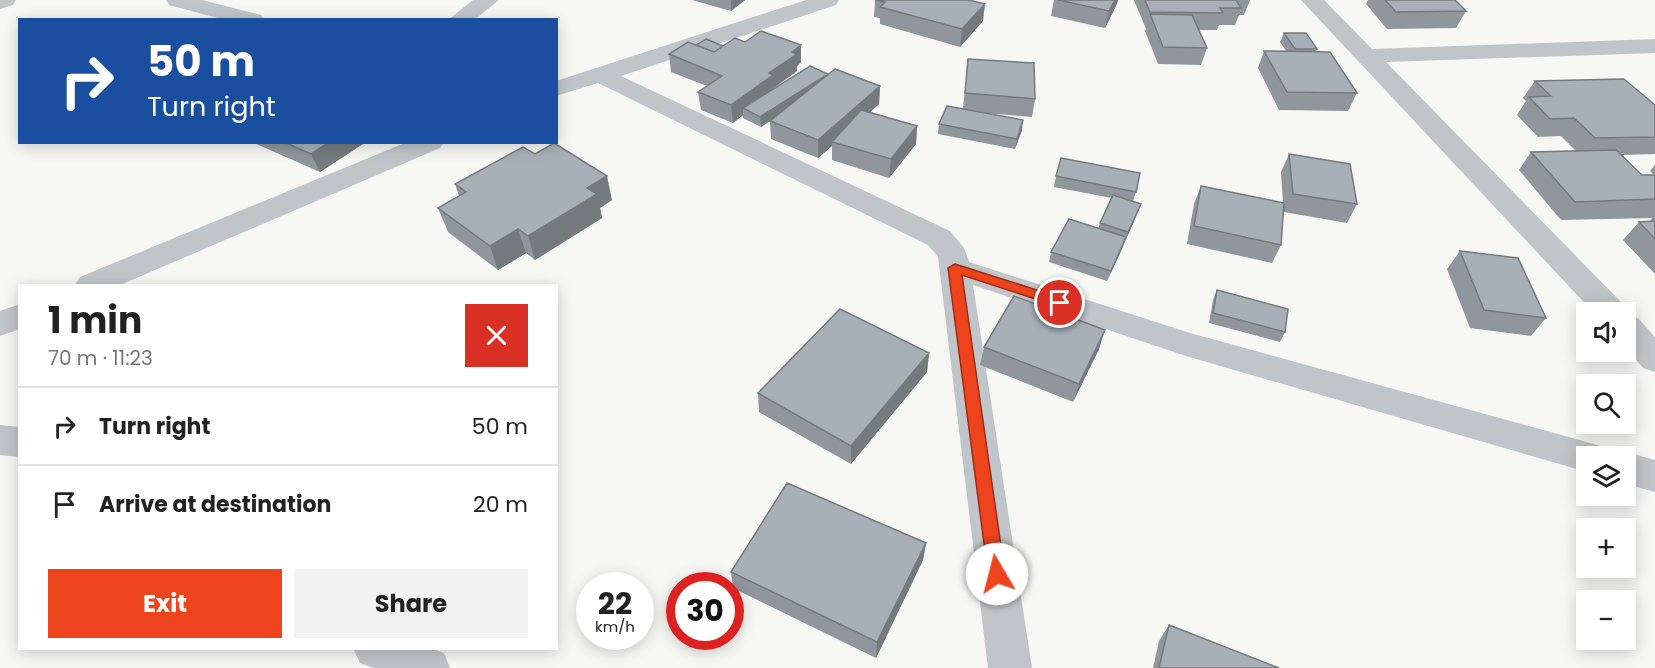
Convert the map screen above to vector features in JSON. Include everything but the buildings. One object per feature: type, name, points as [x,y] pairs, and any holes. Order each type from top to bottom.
[{"type":"street","points":[[0,2],[5,0]]},
{"type":"street","points":[[177,0],[245,18]]},
{"type":"street","points":[[462,18],[488,0]]},
{"type":"street","points":[[558,87],[828,0]]},
{"type":"street","points":[[1312,0],[1602,302]]},
{"type":"street","points":[[1365,56],[1655,46]]},
{"type":"street","points":[[598,74],[939,238],[953,255],[1010,668]]},
{"type":"street","points":[[93,284],[426,144]]},
{"type":"street","points":[[955,268],[1186,344],[1576,454]]},
{"type":"street","points":[[0,324],[18,316]]},
{"type":"street","points":[[0,440],[18,442]]},
{"type":"street","points":[[1636,471],[1655,476]]},
{"type":"street","points":[[380,650],[428,668]]},
{"type":"route","points":[[997,574],[955,268],[1060,303]]}]
